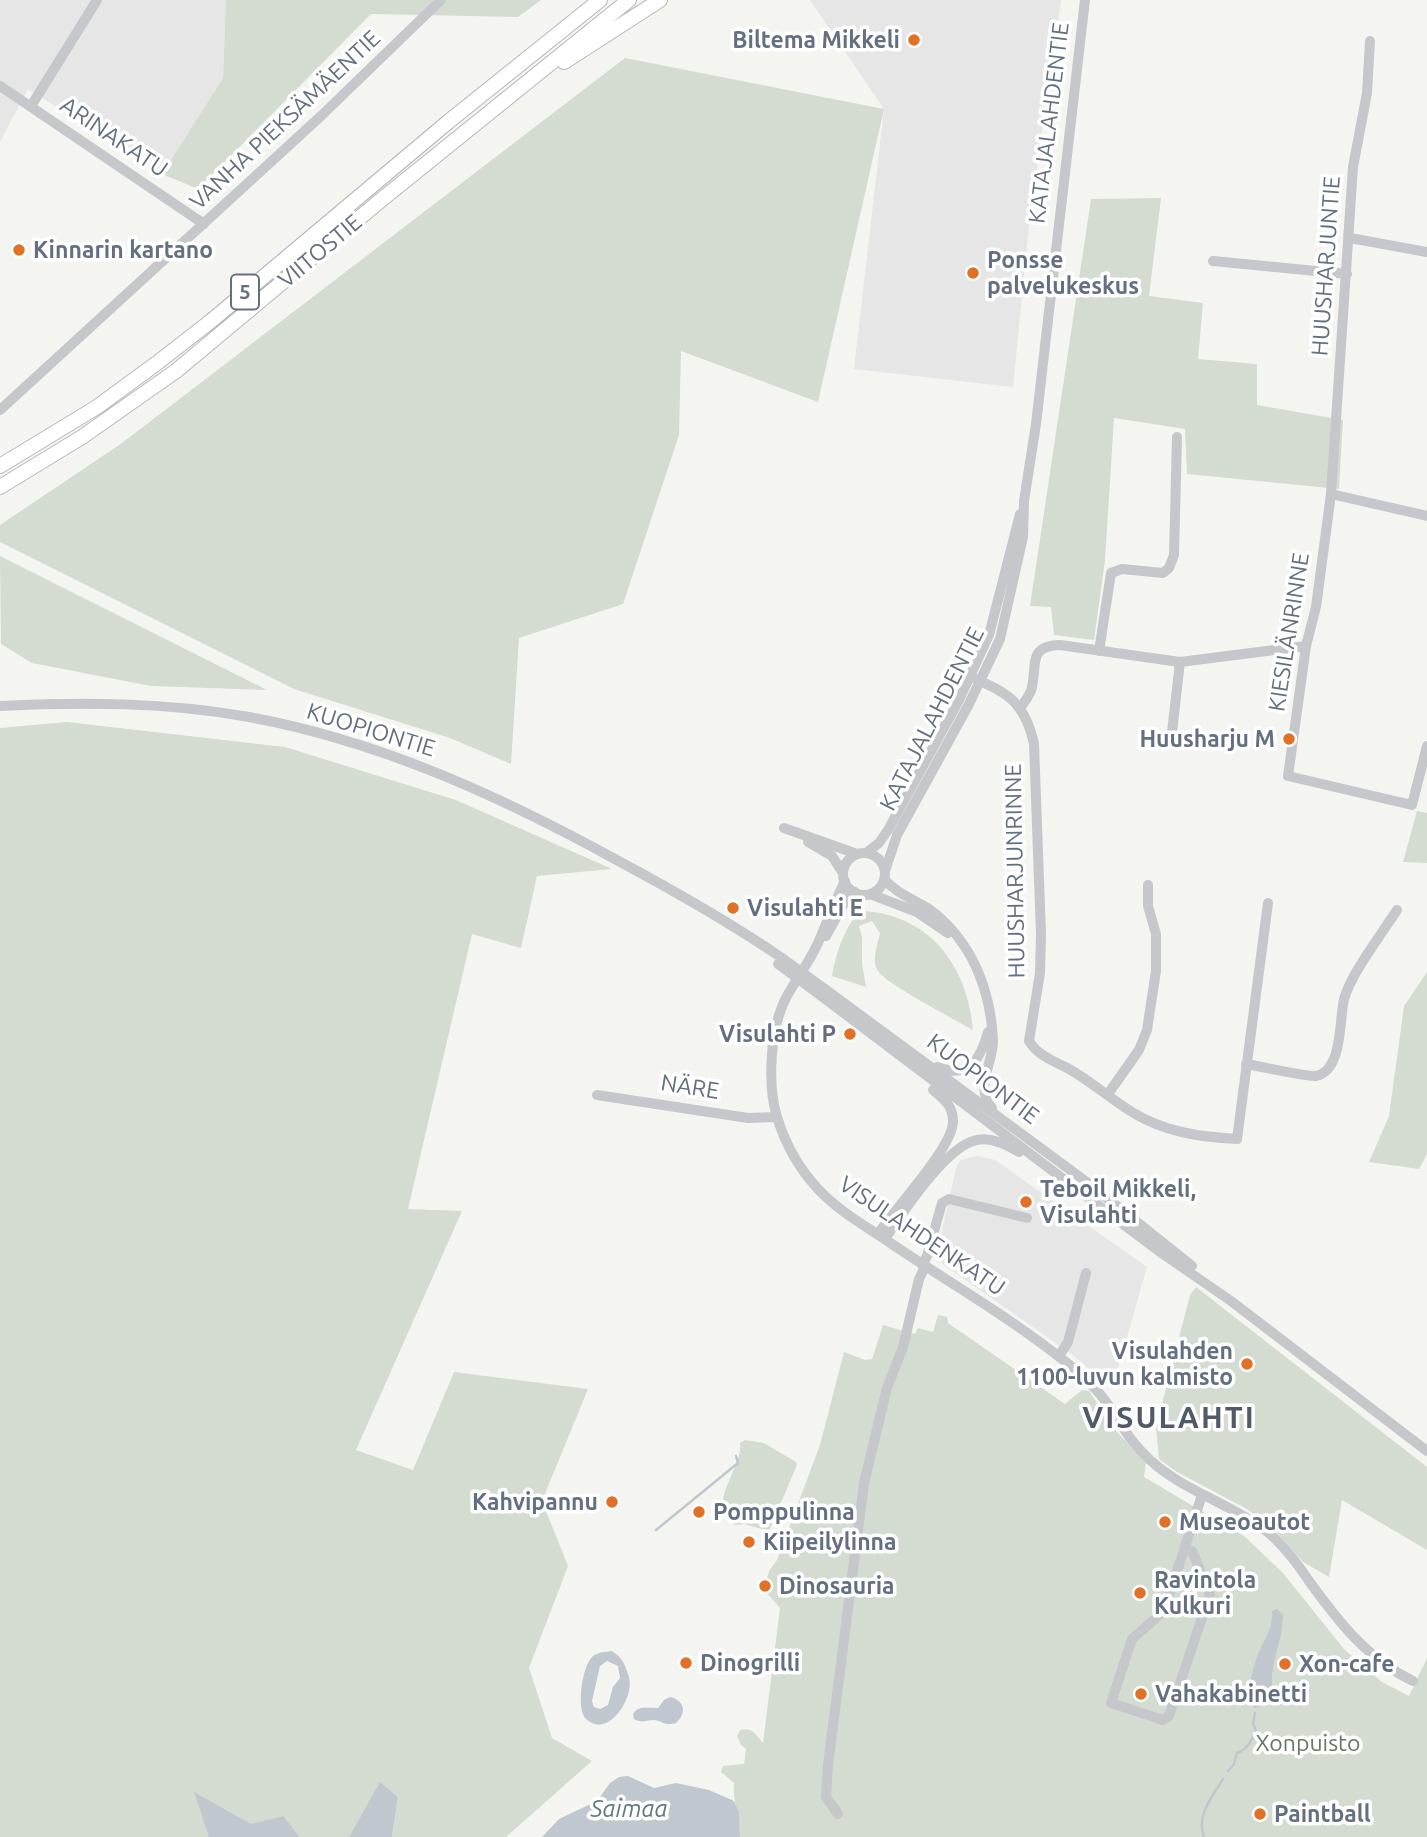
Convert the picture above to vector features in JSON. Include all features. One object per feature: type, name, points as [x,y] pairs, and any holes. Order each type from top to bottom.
[{"type":"highway","name":"VIITOSTIE","points":[[0,466],[97,407],[168,355],[448,122],[600,0]]},
{"type":"highway","name":"VIITOSTIE","points":[[0,487],[82,437],[176,371],[487,113],[629,0]]},
{"type":"highway","points":[[487,113],[660,0]]},
{"type":"street","points":[[31,106],[97,0]]},
{"type":"street","name":"VANHA PIEKSÄMÄENTIE","points":[[0,410],[321,116],[441,0]]},
{"type":"street","name":"KATAJALAHDENTIE","points":[[861,854],[880,843],[1000,639],[1023,537],[1024,501],[1036,424],[1085,0]]},
{"type":"street","name":"HUUSHARJUNTIE","points":[[1331,494],[1353,167],[1367,93],[1370,41]]},
{"type":"street","name":"ARINAKATU","points":[[0,86],[204,224]]},
{"type":"street","points":[[1350,238],[1427,252]]},
{"type":"street","points":[[1213,261],[1347,274]]},
{"type":"street","points":[[1099,651],[1111,573],[1122,569],[1163,573],[1169,568],[1174,555],[1177,437]]},
{"type":"street","points":[[1331,494],[1427,516]]},
{"type":"street","name":"KIESILÄNRINNE","points":[[1331,494],[1316,607],[1306,646],[1288,776],[1412,805],[1427,746]]},
{"type":"street","points":[[976,679],[1010,697],[1021,707],[1032,689],[1033,662],[1038,652],[1047,645],[1180,662],[1306,646]]},
{"type":"street","points":[[1171,741],[1180,662]]},
{"type":"street","name":"KATAJALAHDENTIE","points":[[885,875],[897,835],[976,679]]},
{"type":"street","name":"KUOPIONTIE","points":[[0,706],[78,703],[156,705],[248,717],[344,740],[412,762],[479,789],[575,837],[699,907],[780,961],[1160,1252],[1231,1301],[1427,1451]]},
{"type":"street","name":"HUUSHARJUNRINNE","points":[[1021,707],[1031,729],[1034,744],[1041,934],[1040,973],[1030,1041],[1037,1052],[1069,1069],[1133,1113],[1165,1128],[1201,1137],[1237,1139],[1268,903]]},
{"type":"street","points":[[963,946],[941,927],[917,912],[870,894],[855,892],[832,856],[784,828],[861,854],[875,856],[882,863],[892,888],[943,920],[963,946],[981,979],[988,1005],[993,1040],[984,1083],[985,1097],[991,1107],[1017,1131]]},
{"type":"street","points":[[844,877],[845,865],[861,854]]},
{"type":"street","points":[[870,894],[881,886],[885,875]]},
{"type":"street","name":"VISULAHDENKATU","points":[[844,877],[819,942],[785,999],[777,1025],[772,1060],[772,1094],[777,1117],[788,1144],[804,1171],[819,1190],[847,1216],[1015,1324],[1088,1380],[1111,1408],[1126,1434],[1143,1453],[1173,1478],[1268,1532],[1300,1567],[1355,1640],[1390,1670],[1413,1681]]},
{"type":"street","points":[[1108,1094],[1139,1050],[1147,1030],[1156,971],[1156,934],[1148,906],[1148,885]]},
{"type":"street","name":"VISULAHDENKATU","points":[[819,942],[827,935],[847,898],[855,892]]},
{"type":"street","points":[[1246,1064],[1315,1076],[1329,1069],[1335,1059],[1350,983],[1397,911]]},
{"type":"street","points":[[884,1038],[937,1067],[955,1072],[970,1067],[976,1061],[990,1026]]},
{"type":"street","points":[[881,1237],[951,1136],[953,1121],[953,1113],[946,1100],[912,1074],[884,1038]]},
{"type":"street","name":"KUOPIONTIE","points":[[884,1038],[1017,1131],[1166,1244],[1231,1301]]},
{"type":"street","name":"NÄRE","points":[[597,1095],[748,1118],[777,1117]]},
{"type":"street","points":[[881,1237],[898,1220],[948,1156],[962,1145],[977,1140],[1001,1143],[1074,1186]]},
{"type":"street","points":[[838,1815],[826,1797],[827,1775],[864,1483],[884,1399],[903,1347],[919,1279],[942,1203],[948,1199],[1027,1218]]},
{"type":"street","points":[[1059,1356],[1068,1342],[1086,1273]]},
{"type":"street","points":[[1185,1548],[1192,1551],[1210,1594],[1169,1716],[1163,1720],[1111,1703],[1132,1639],[1164,1611],[1202,1494]]},
{"type":"shaded area","points":[[0,0],[226,0],[223,78],[162,174],[28,89],[0,142]]},
{"type":"shaded area","points":[[810,0],[1061,0],[1030,217],[1013,387],[854,369],[884,109]]},
{"type":"shaded area","points":[[978,1156],[995,1160],[1147,1267],[1112,1389],[1073,1355],[941,1263],[937,1252],[957,1165],[961,1160]]},
{"type":"green space","points":[[226,0],[541,0],[518,17],[371,14],[198,189],[162,174],[223,78]]},
{"type":"green space","points":[[625,58],[884,109],[818,402],[681,351],[679,435],[623,604],[519,638],[511,764],[450,738],[294,689],[0,542],[0,525],[122,443]]},
{"type":"green space","points":[[1161,198],[1149,296],[1203,303],[1198,359],[1257,364],[1257,405],[1343,420],[1339,489],[1187,474],[1185,429],[1114,418],[1105,560],[1094,640],[1054,635],[1051,607],[1030,606],[1091,199]]},
{"type":"green space","points":[[0,556],[267,690],[151,686],[32,663],[1,644]]},
{"type":"green space","points":[[67,722],[285,747],[456,800],[612,869],[537,876],[521,948],[472,934],[408,1209],[462,1211],[356,1450],[413,1470],[454,1372],[588,1389],[542,1501],[568,1566],[529,1668],[552,1738],[592,1761],[506,1837],[392,1837],[398,1797],[380,1783],[349,1837],[300,1837],[282,1816],[209,1837],[0,1837],[0,728]]},
{"type":"green space","points":[[1417,811],[1427,813],[1427,863],[1403,862]]},
{"type":"green space","points":[[860,911],[884,914],[906,921],[940,947],[963,985],[973,1030],[907,993],[878,971],[875,957],[880,933],[872,921],[859,926],[866,987],[832,976],[842,941],[849,925]]},
{"type":"green space","points":[[1427,972],[1427,1154],[1419,1169],[1369,1162],[1389,1116],[1404,1006]]},
{"type":"green space","points":[[1196,1287],[1427,1467],[1427,1550],[1342,1500],[1329,1577],[1303,1562],[1270,1525],[1159,1459],[1156,1427],[1190,1295]]},
{"type":"green space","name":"VISULAHTI","points":[[938,1315],[947,1317],[948,1323],[1065,1404],[1082,1390],[1089,1391],[1117,1432],[1146,1463],[1144,1477],[1244,1536],[1283,1573],[1344,1649],[1382,1682],[1409,1696],[1427,1658],[1427,1837],[740,1837],[734,1783],[721,1772],[723,1766],[744,1764],[746,1749],[737,1736],[740,1730],[751,1731],[763,1743],[780,1608],[764,1590],[769,1571],[777,1560],[820,1445],[844,1352],[865,1360],[872,1359],[883,1325],[915,1334],[918,1328],[933,1332]]},
{"type":"green space","points":[[745,1440],[764,1443],[797,1465],[769,1531],[744,1524],[735,1525],[726,1517],[723,1507],[727,1486],[740,1453],[740,1443]]},
{"type":"water","points":[[1277,1609],[1283,1615],[1272,1685],[1279,1689],[1275,1699],[1255,1708],[1248,1701],[1251,1677],[1271,1625],[1272,1611]]},
{"type":"water","points":[[612,1651],[625,1665],[630,1685],[628,1695],[624,1705],[611,1720],[594,1724],[586,1719],[581,1706],[583,1678],[592,1657]],"holes":[[[607,1661],[618,1666],[620,1678],[613,1687],[608,1705],[600,1709],[594,1707],[592,1701],[600,1666]]]},
{"type":"water","points":[[670,1697],[679,1701],[683,1708],[676,1723],[634,1719],[633,1714],[638,1709],[658,1708]]},
{"type":"water","name":"Saimaa","points":[[628,1776],[654,1788],[676,1783],[709,1790],[734,1801],[739,1813],[740,1837],[542,1837],[559,1819],[597,1801],[610,1783],[619,1777]]},
{"type":"water","points":[[380,1782],[398,1797],[392,1837],[349,1837]]},
{"type":"water","points":[[194,1792],[251,1824],[283,1816],[300,1837],[209,1837]]},
{"type":"waterway","points":[[656,1530],[738,1463],[736,1456]]},
{"type":"waterway","points":[[1228,1771],[1234,1764],[1237,1753],[1247,1747],[1256,1731],[1253,1723],[1255,1713]]},
{"type":"waterway","points":[[1204,1837],[1204,1814],[1223,1779]]},
{"type":"place","name":"Biltema Mikkeli","points":[[914,40]]},
{"type":"place","name":"Kinnarin kartano","points":[[19,250]]},
{"type":"place","name":"Ponsse palvelukeskus","points":[[973,273]]},
{"type":"place","name":"Huusharju M","points":[[1289,739]]},
{"type":"place","name":"Visulahti E","points":[[733,908]]},
{"type":"place","name":"Visulahti P","points":[[850,1034]]},
{"type":"place","name":"Teboil Mikkeli, Visulahti","points":[[1026,1202]]},
{"type":"place","name":"Visulahden 1100-luvun kalmisto","points":[[1247,1364]]},
{"type":"place","name":"Kahvipannu","points":[[612,1502]]},
{"type":"place","name":"Pomppulinna","points":[[699,1512]]},
{"type":"place","name":"Museoautot","points":[[1165,1522]]},
{"type":"place","name":"Kiipeilylinna","points":[[749,1542]]},
{"type":"place","name":"Dinosauria","points":[[765,1586]]},
{"type":"place","name":"Ravintola Kulkuri","points":[[1140,1593]]},
{"type":"place","name":"Dinogrilli","points":[[686,1663]]},
{"type":"place","name":"Xon-cafe","points":[[1285,1664]]},
{"type":"place","name":"Vahakabinetti","points":[[1141,1694]]},
{"type":"place","name":"Paintball","points":[[1260,1814]]},
{"type":"district","name":"VISULAHTI","points":[[1169,1418]]},
{"type":"park label","name":"Xonpuisto","points":[[1308,1743]]}]
